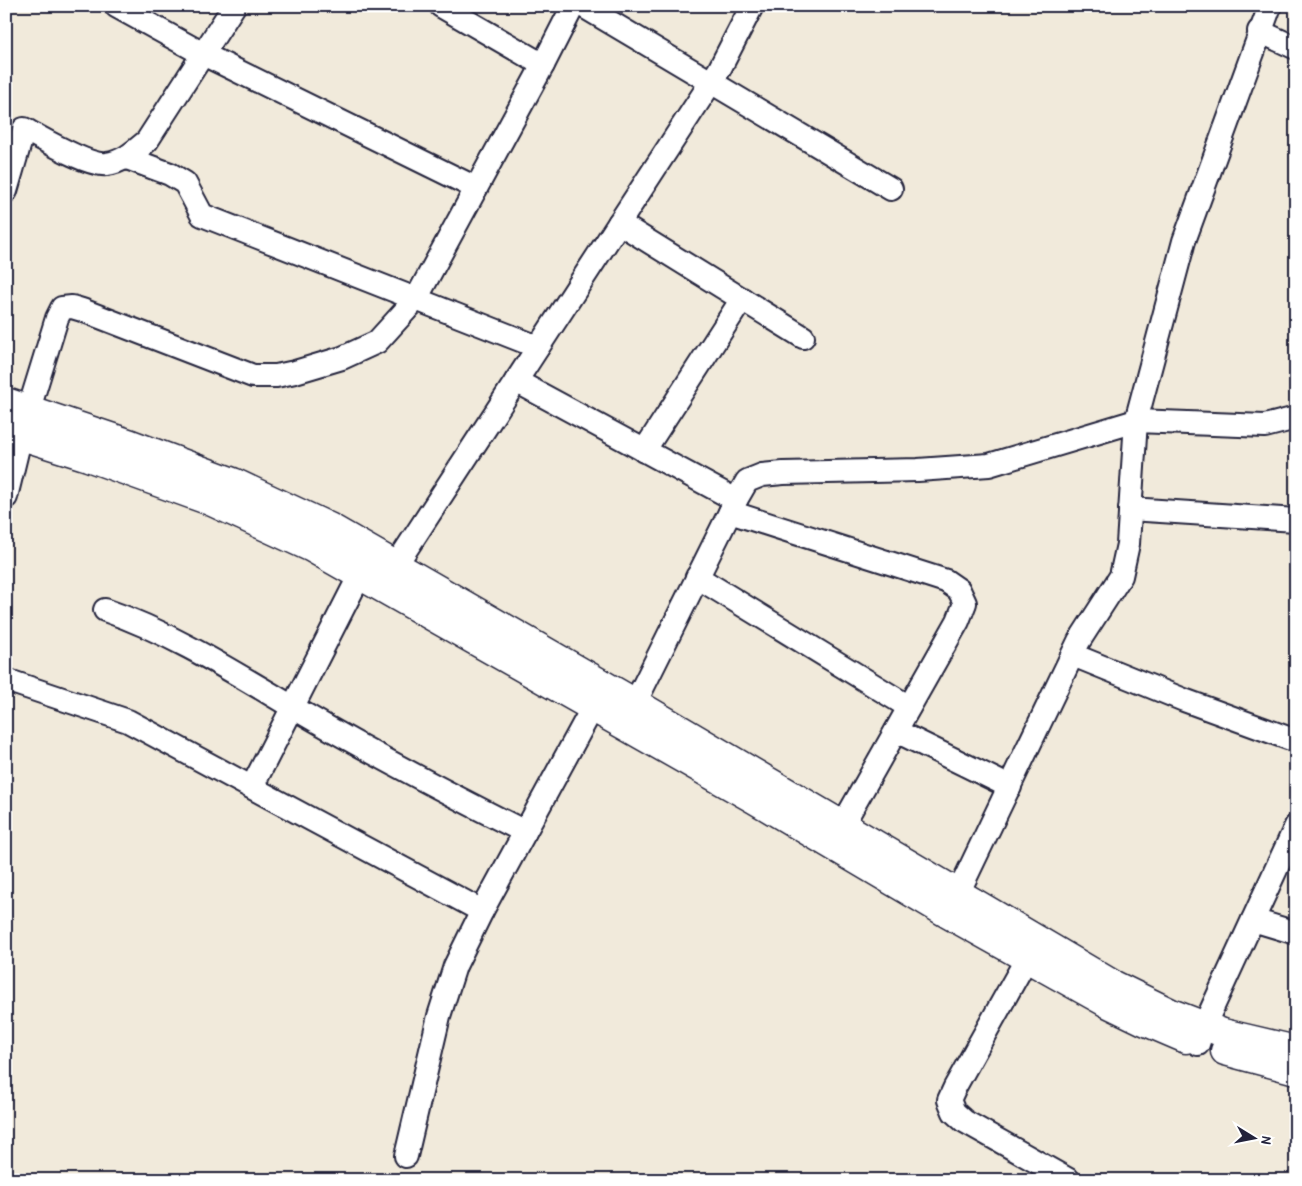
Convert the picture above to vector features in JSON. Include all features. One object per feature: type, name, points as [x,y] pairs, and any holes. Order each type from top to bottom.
[{"type":"main road","points":[[18,405],[233,482],[329,526],[366,563],[592,707],[629,714]]},
{"type":"main road","points":[[13,433],[88,457],[210,501],[312,548],[366,563],[396,565],[629,714],[1056,962],[1114,985],[1171,1013],[1201,1035],[1296,1070]]},
{"type":"main road","points":[[954,904],[1027,958],[1056,962]]},
{"type":"main road","points":[[1201,1035],[1223,1033],[1296,1050]]},
{"type":"street","points":[[116,6],[203,54],[476,188]]},
{"type":"street","points":[[6,191],[15,125],[82,159],[105,165],[126,158],[147,141],[234,6]]},
{"type":"street","points":[[441,6],[543,65]]},
{"type":"street","points":[[6,497],[18,405],[62,308],[72,307],[82,310],[253,376],[276,376],[342,358],[377,342],[416,299],[573,6]]},
{"type":"street","points":[[583,6],[891,189]]},
{"type":"street","points":[[396,565],[719,70],[752,6]]},
{"type":"street","points":[[954,904],[1079,641],[1121,576],[1128,544],[1136,421],[1184,241],[1259,31],[1270,6]]},
{"type":"street","points":[[1259,31],[1296,48]]},
{"type":"street","points":[[126,158],[170,174],[185,183],[202,215],[538,347]]},
{"type":"street","points":[[619,223],[803,337]]},
{"type":"street","points":[[644,451],[742,299]]},
{"type":"street","points":[[516,382],[644,451],[733,506],[946,581],[959,590],[965,603],[958,621],[837,835]]},
{"type":"street","points":[[629,714],[747,481],[762,475],[782,473],[918,470],[990,465],[1136,421],[1265,426],[1296,418]]},
{"type":"street","points":[[1130,509],[1296,520]]},
{"type":"street","points":[[252,787],[366,563]]},
{"type":"street","points":[[697,577],[909,707]]},
{"type":"street","points":[[105,610],[134,620],[161,633],[261,686],[293,707],[406,772],[525,832]]},
{"type":"street","points":[[1073,655],[1184,700],[1296,742]]},
{"type":"street","points":[[6,680],[128,721],[482,911]]},
{"type":"street","points":[[406,1156],[443,1001],[455,966],[482,911],[592,707]]},
{"type":"street","points":[[896,730],[1010,787]]},
{"type":"street","points":[[1201,1035],[1296,826]]},
{"type":"street","points":[[1253,920],[1296,933]]},
{"type":"street","points":[[1027,958],[955,1087],[950,1100],[954,1112],[964,1121],[1068,1180]]}]
